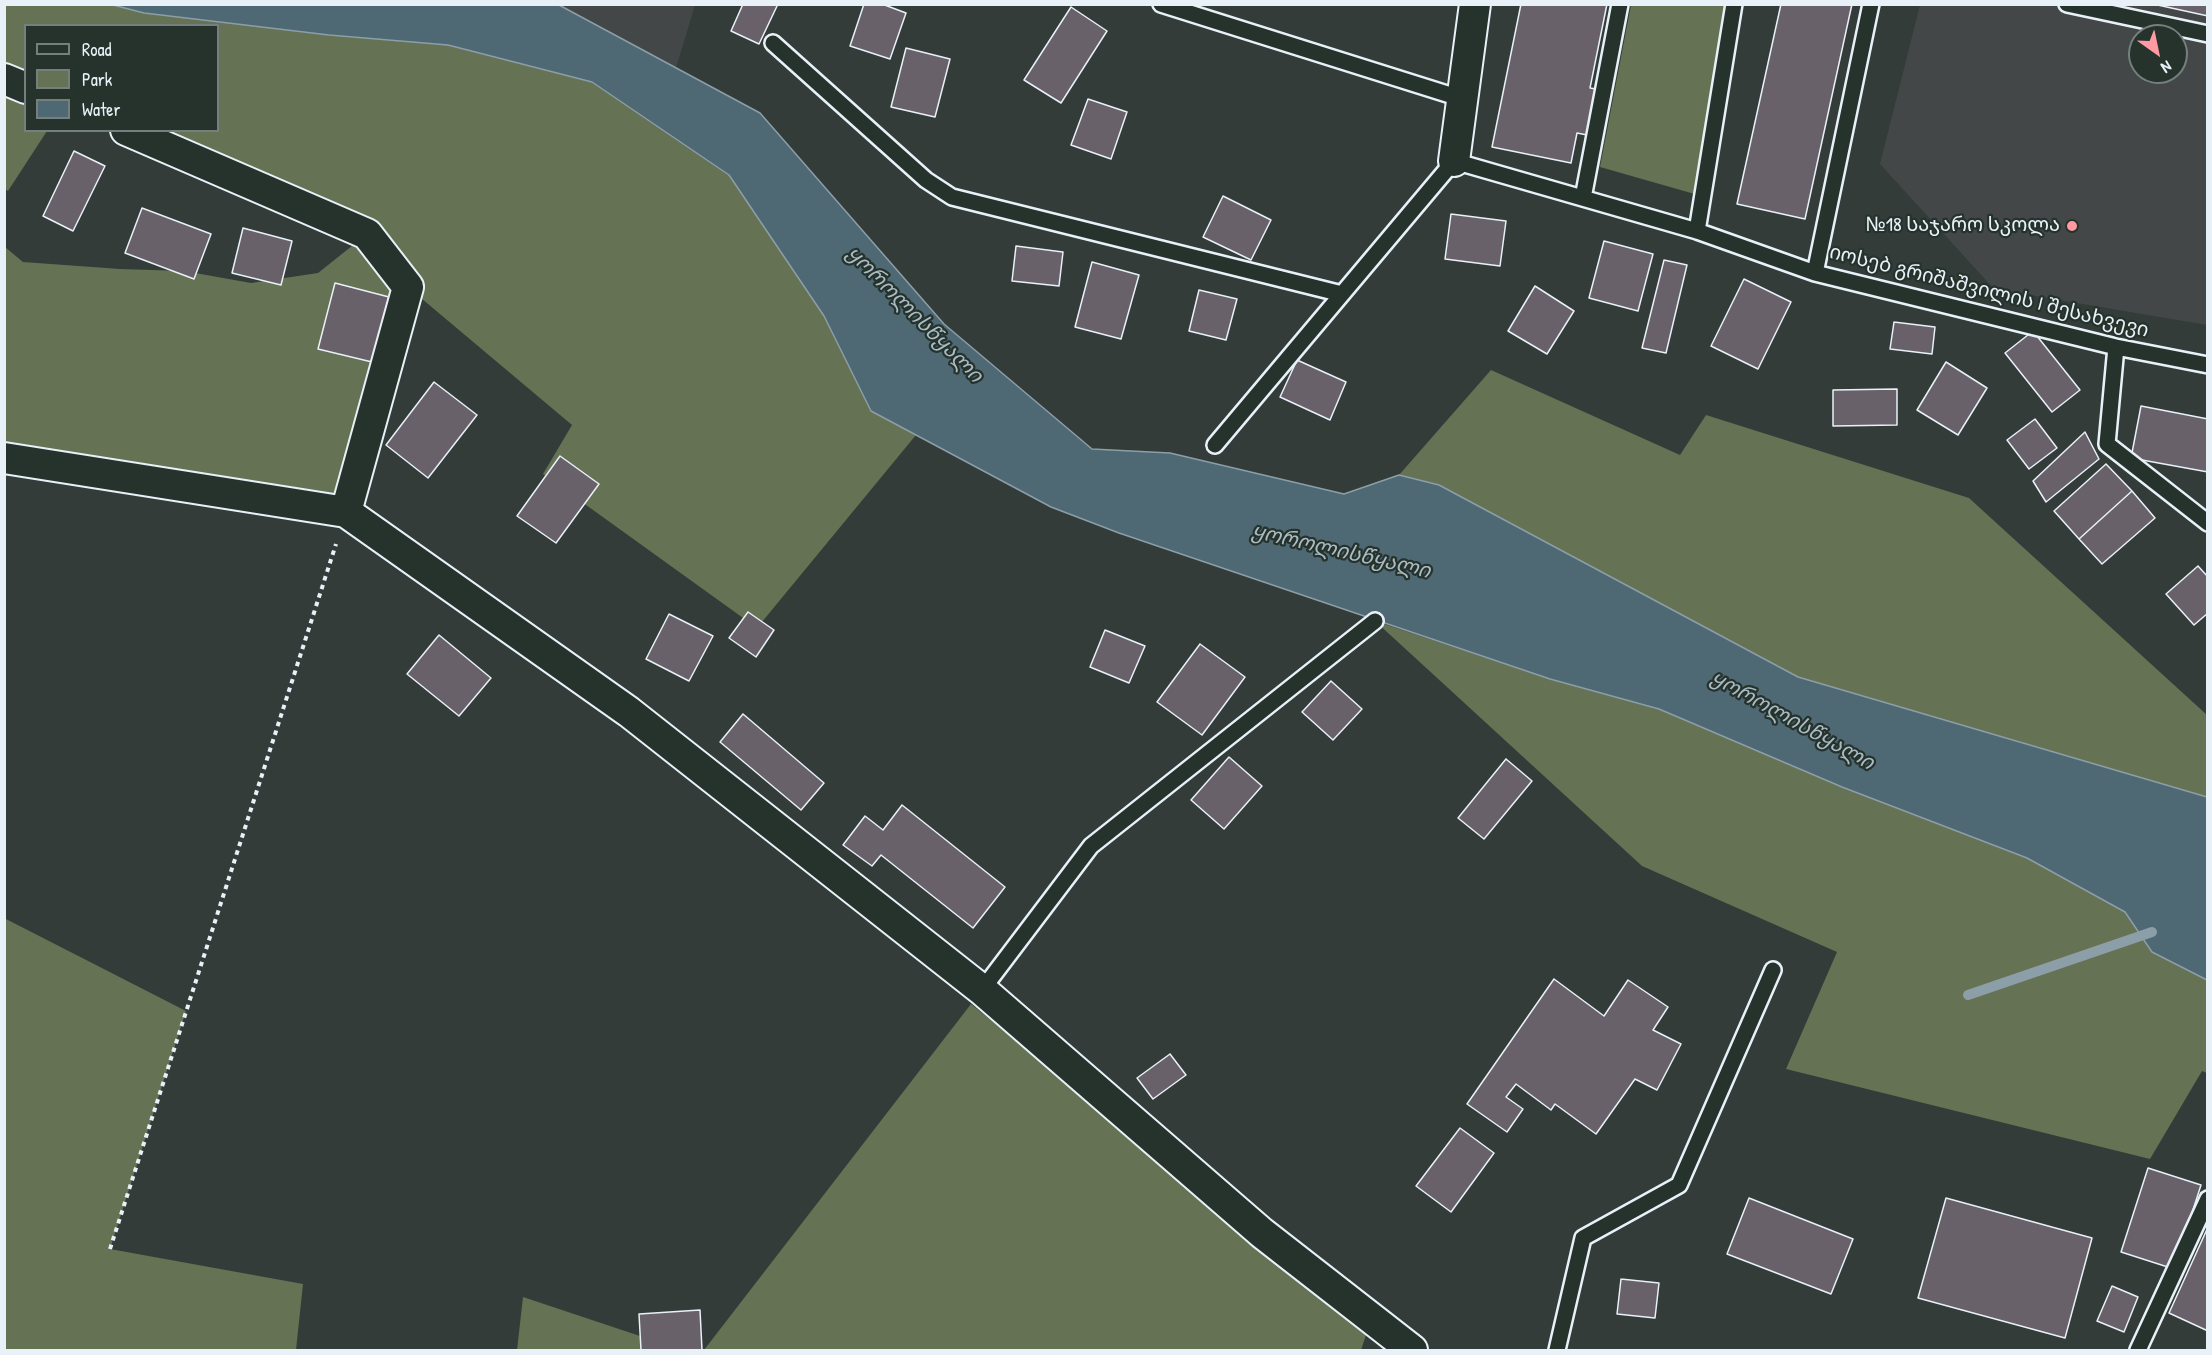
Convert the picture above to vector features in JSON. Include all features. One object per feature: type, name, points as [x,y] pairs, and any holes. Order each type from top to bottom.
[{"type":"street","points":[[1454,161],[1475,4]]},
{"type":"street","points":[[4,79],[24,87]]},
{"type":"street","points":[[131,132],[368,234],[408,288],[346,512]]},
{"type":"street","points":[[4,458],[346,512],[628,712],[982,990],[1262,1233],[1412,1350]]},
{"type":"lane","points":[[1161,4],[1463,99]]},
{"type":"lane","points":[[1583,198],[1620,4]]},
{"type":"lane","points":[[1697,231],[1734,4]]},
{"type":"lane","name":"იოსებ გრიშაშვილის I შესახვევი","points":[[1871,4],[1815,273],[2116,347],[2208,365]]},
{"type":"lane","points":[[2067,4],[2208,34]]},
{"type":"lane","points":[[773,43],[926,180],[952,197],[1342,294]]},
{"type":"lane","points":[[1215,445],[1454,161],[1697,231],[1815,273]]},
{"type":"lane","points":[[2116,347],[2107,444],[2208,523]]},
{"type":"lane","points":[[982,990],[1091,846],[1376,621]]},
{"type":"lane","points":[[1557,1350],[1583,1238],[1679,1185],[1773,970]]},
{"type":"lane","points":[[2138,1350],[2208,1199]]},
{"type":"path","points":[[110,1249],[346,512]]},
{"type":"shaded area","points":[[559,5],[695,5],[676,68]]},
{"type":"shaded area","name":"№18 საჯარო სკოლა","points":[[1920,5],[2207,5],[2207,325],[1994,289],[1880,164]]},
{"type":"green space","points":[[5,5],[113,5],[144,13],[329,35],[448,45],[592,82],[729,175],[824,316],[871,411],[916,435],[757,628],[543,474],[572,425],[409,288],[346,512],[5,458],[5,247],[23,262],[184,271],[251,283],[318,273],[367,234],[128,132],[219,132],[219,24],[24,24],[24,132],[46,132],[8,191],[5,189]]},
{"type":"green space","points":[[1631,5],[1728,5],[1698,195],[1600,167]]},
{"type":"green space","points":[[1491,370],[1680,455],[1706,415],[1969,498],[2207,715],[2207,797],[1798,677],[1439,485],[1399,475]]},
{"type":"green space","points":[[1375,621],[1550,679],[1659,709],[1842,787],[2027,858],[2126,912],[2152,952],[2207,980],[2207,1073],[2202,1071],[2150,1159],[1786,1069],[1837,952],[1642,866]]},
{"type":"green space","points":[[4,918],[186,1011],[110,1249],[303,1284],[296,1350],[5,1350]]},
{"type":"green space","points":[[971,1004],[1368,1329],[1361,1350],[704,1350]]},
{"type":"green space","points":[[523,1297],[682,1350],[517,1350]]},
{"type":"water","name":"ყოროლისწყალი","points":[[113,5],[559,5],[760,113],[944,324],[1092,449],[1170,453],[1344,494],[1399,475],[1439,485],[1798,677],[2207,797],[2207,980],[2152,952],[2125,912],[2027,858],[1842,787],[1659,709],[1550,679],[1119,533],[1051,507],[871,411],[824,316],[729,175],[592,82],[448,45],[329,35],[144,13]]},
{"type":"building","points":[[743,4],[778,4],[759,44],[731,31]]},
{"type":"building","points":[[864,4],[882,4],[906,13],[890,59],[850,46]]},
{"type":"building","points":[[1521,4],[1607,4],[1590,88],[1602,90],[1592,136],[1577,133],[1571,163],[1492,147]]},
{"type":"building","points":[[1781,4],[1852,4],[1805,219],[1737,204]]},
{"type":"building","points":[[2153,4],[2208,4],[2208,16]]},
{"type":"building","points":[[1071,7],[1107,31],[1061,103],[1024,80]]},
{"type":"building","points":[[906,48],[950,59],[935,117],[891,107]]},
{"type":"building","points":[[1088,99],[1127,112],[1111,159],[1071,145]]},
{"type":"building","points":[[74,151],[105,166],[73,231],[43,216]]},
{"type":"building","points":[[1223,196],[1271,220],[1251,260],[1203,237]]},
{"type":"building","points":[[142,208],[211,234],[194,279],[125,253]]},
{"type":"building","points":[[1451,214],[1506,221],[1500,266],[1445,259]]},
{"type":"building","points":[[243,228],[292,241],[281,285],[232,273]]},
{"type":"building","points":[[1604,241],[1653,254],[1638,311],[1589,298]]},
{"type":"building","points":[[1016,246],[1063,252],[1059,286],[1012,281]]},
{"type":"building","points":[[1664,260],[1687,265],[1666,353],[1642,348]]},
{"type":"building","points":[[1092,262],[1139,275],[1121,339],[1075,327]]},
{"type":"building","points":[[1744,279],[1791,302],[1758,369],[1711,346]]},
{"type":"building","points":[[335,283],[389,297],[372,362],[318,349]]},
{"type":"building","points":[[1535,286],[1574,311],[1547,354],[1508,331]]},
{"type":"building","points":[[1199,290],[1237,299],[1226,340],[1189,331]]},
{"type":"building","points":[[1894,322],[1935,327],[1932,354],[1890,349]]},
{"type":"building","points":[[2033,331],[2080,390],[2052,412],[2005,353]]},
{"type":"building","points":[[1297,360],[1346,382],[1330,420],[1280,397]]},
{"type":"building","points":[[1946,362],[1987,388],[1958,435],[1917,410]]},
{"type":"building","points":[[434,382],[477,415],[428,478],[386,445]]},
{"type":"building","points":[[1897,389],[1897,425],[1833,426],[1833,390]]},
{"type":"building","points":[[2141,406],[2208,419],[2208,472],[2131,458]]},
{"type":"building","points":[[2035,419],[2057,448],[2029,469],[2007,440]]},
{"type":"building","points":[[2085,432],[2099,459],[2046,502],[2033,481]]},
{"type":"building","points":[[560,456],[599,484],[556,543],[517,516]]},
{"type":"building","points":[[2106,464],[2132,491],[2079,539],[2054,511]]},
{"type":"building","points":[[2132,491],[2155,518],[2102,564],[2079,539]]},
{"type":"building","points":[[2198,566],[2208,577],[2208,613],[2194,625],[2166,594]]},
{"type":"building","points":[[748,612],[774,630],[756,657],[729,638]]},
{"type":"building","points":[[669,614],[713,636],[689,681],[646,659]]},
{"type":"building","points":[[1105,630],[1145,646],[1129,683],[1090,667]]},
{"type":"building","points":[[439,635],[491,678],[459,716],[407,674]]},
{"type":"building","points":[[1200,644],[1245,677],[1202,735],[1157,702]]},
{"type":"building","points":[[1331,681],[1362,709],[1333,740],[1302,712]]},
{"type":"building","points":[[743,714],[824,783],[801,810],[720,742]]},
{"type":"building","points":[[1229,757],[1262,786],[1224,829],[1191,800]]},
{"type":"building","points":[[1506,759],[1532,781],[1484,839],[1458,818]]},
{"type":"building","points":[[902,805],[1005,887],[973,928],[881,855],[872,866],[843,845],[865,816],[883,830]]},
{"type":"building","points":[[1554,979],[1604,1016],[1628,980],[1668,1007],[1653,1030],[1681,1044],[1657,1090],[1635,1079],[1596,1134],[1555,1104],[1551,1110],[1516,1084],[1506,1097],[1523,1109],[1507,1132],[1467,1104]]},
{"type":"building","points":[[1170,1054],[1186,1075],[1153,1099],[1137,1078]]},
{"type":"building","points":[[1460,1128],[1494,1153],[1451,1212],[1416,1186]]},
{"type":"building","points":[[2148,1168],[2201,1185],[2174,1269],[2121,1252]]},
{"type":"building","points":[[1749,1198],[1853,1239],[1831,1294],[1727,1254]]},
{"type":"building","points":[[1946,1198],[2092,1238],[2065,1338],[1918,1298]]},
{"type":"building","points":[[2208,1227],[2208,1331],[2169,1313]]},
{"type":"building","points":[[1621,1279],[1659,1283],[1655,1318],[1617,1314]]},
{"type":"building","points":[[2112,1286],[2138,1297],[2124,1332],[2097,1321]]},
{"type":"building","points":[[700,1310],[702,1350],[641,1350],[639,1314]]},
{"type":"waterway","points":[[1968,995],[2152,932]]},
{"type":"place","name":"№18 საჯარო სკოლა","points":[[2072,226]]}]
